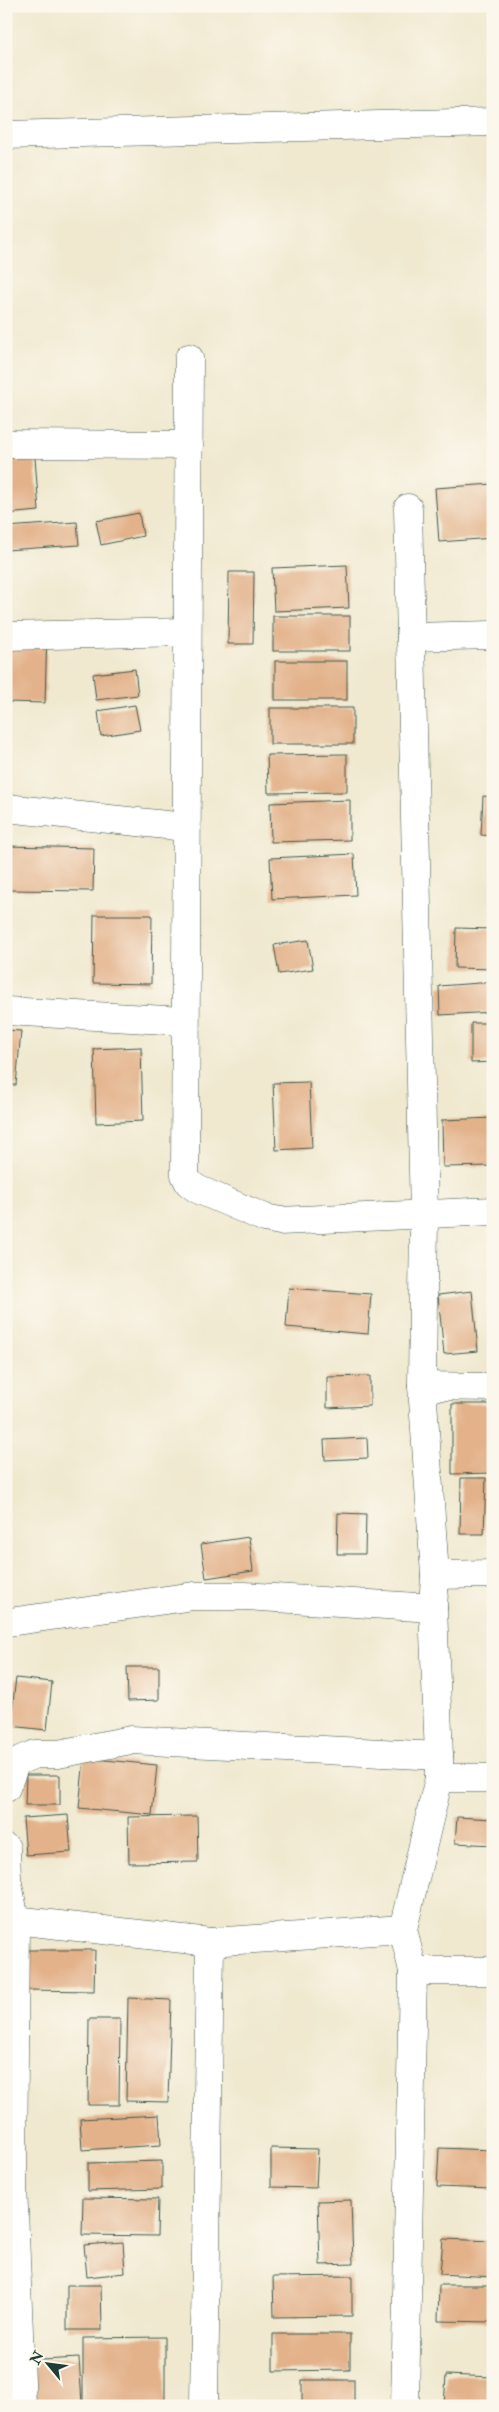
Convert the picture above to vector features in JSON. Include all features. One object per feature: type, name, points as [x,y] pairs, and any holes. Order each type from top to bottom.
[{"type":"street","points":[[6,135],[493,122]]},
{"type":"street","points":[[189,358],[183,1165],[185,1175],[189,1182],[197,1188],[272,1220],[493,1211]]},
{"type":"street","points":[[6,444],[189,444]]},
{"type":"street","points":[[405,2406],[413,1971],[403,1928],[439,1767],[433,1608],[436,1575],[422,1386],[424,1215],[408,508]]},
{"type":"street","points":[[6,636],[187,632]]},
{"type":"street","points":[[411,636],[493,635]]},
{"type":"street","points":[[6,808],[186,827]]},
{"type":"street","points":[[6,1011],[184,1021]]},
{"type":"street","points":[[422,1386],[493,1386]]},
{"type":"street","points":[[436,1575],[493,1574]]},
{"type":"street","points":[[9,1622],[194,1596],[244,1596],[433,1608]]},
{"type":"street","points":[[6,1788],[16,1762],[35,1754],[58,1754],[131,1740],[439,1767],[493,1778]]},
{"type":"street","points":[[6,1848],[7,1878],[15,1920],[10,2186],[22,2406]]},
{"type":"street","points":[[15,1920],[210,1942],[403,1928]]},
{"type":"street","points":[[204,2406],[210,1942]]},
{"type":"street","points":[[413,1971],[493,1971]]},
{"type":"building","points":[[34,445],[39,511],[6,514],[6,447]]},
{"type":"building","points":[[493,484],[493,538],[439,542],[435,488]]},
{"type":"building","points":[[139,513],[143,536],[101,545],[96,521]]},
{"type":"building","points":[[77,522],[79,545],[6,550],[6,527]]},
{"type":"building","points":[[347,565],[349,608],[274,611],[272,568]]},
{"type":"building","points":[[229,572],[254,572],[253,644],[228,644]]},
{"type":"building","points":[[273,616],[350,616],[350,651],[273,651]]},
{"type":"building","points":[[6,628],[47,629],[45,703],[6,702]]},
{"type":"building","points":[[275,661],[347,661],[347,700],[275,700]]},
{"type":"building","points":[[135,669],[138,695],[96,700],[93,674]]},
{"type":"building","points":[[135,705],[140,730],[101,736],[98,711]]},
{"type":"building","points":[[270,708],[353,708],[353,744],[270,744]]},
{"type":"building","points":[[347,754],[347,792],[268,793],[267,755]]},
{"type":"building","points":[[483,796],[493,797],[493,836],[481,835]]},
{"type":"building","points":[[350,800],[350,840],[271,842],[270,803]]},
{"type":"building","points":[[7,846],[94,848],[93,891],[7,890]]},
{"type":"building","points":[[354,854],[356,895],[272,899],[270,858]]},
{"type":"building","points":[[94,915],[152,915],[151,984],[93,983]]},
{"type":"building","points":[[456,928],[493,929],[493,969],[455,968]]},
{"type":"building","points":[[308,940],[313,969],[279,974],[274,945]]},
{"type":"building","points":[[493,982],[493,1012],[440,1015],[439,986]]},
{"type":"building","points":[[471,1023],[493,1023],[493,1062],[471,1063]]},
{"type":"building","points":[[6,1030],[21,1031],[16,1085],[6,1085]]},
{"type":"building","points":[[141,1047],[143,1121],[96,1123],[94,1049]]},
{"type":"building","points":[[309,1082],[312,1148],[276,1150],[273,1083]]},
{"type":"building","points":[[493,1118],[493,1166],[443,1167],[442,1120]]},
{"type":"building","points":[[490,1267],[493,1267],[493,1292],[490,1292]]},
{"type":"building","points":[[289,1288],[371,1294],[368,1334],[286,1327]]},
{"type":"building","points":[[472,1291],[478,1351],[444,1354],[438,1295]]},
{"type":"building","points":[[370,1376],[370,1406],[327,1408],[327,1377]]},
{"type":"building","points":[[452,1404],[493,1404],[493,1473],[452,1474]]},
{"type":"building","points":[[367,1438],[368,1458],[325,1460],[324,1440]]},
{"type":"building","points":[[461,1478],[486,1478],[484,1534],[460,1534]]},
{"type":"building","points":[[338,1513],[366,1514],[365,1554],[337,1554]]},
{"type":"building","points":[[249,1537],[253,1571],[206,1578],[201,1544]]},
{"type":"building","points":[[127,1667],[159,1667],[159,1700],[128,1701]]},
{"type":"building","points":[[16,1678],[52,1682],[47,1730],[10,1726]]},
{"type":"building","points":[[84,1758],[157,1765],[152,1815],[79,1808]]},
{"type":"building","points":[[26,1775],[60,1775],[60,1805],[25,1805]]},
{"type":"building","points":[[68,1815],[71,1852],[26,1855],[23,1818]]},
{"type":"building","points":[[197,1816],[198,1862],[129,1863],[128,1817]]},
{"type":"building","points":[[457,1817],[493,1819],[493,1845],[455,1843]]},
{"type":"building","points":[[28,1950],[95,1950],[94,1991],[27,1990]]},
{"type":"building","points":[[128,1998],[171,2000],[168,2102],[126,2101]]},
{"type":"building","points":[[89,2019],[120,2019],[119,2105],[88,2105]]},
{"type":"building","points":[[159,2115],[161,2145],[82,2150],[80,2119]]},
{"type":"building","points":[[271,2148],[318,2149],[316,2188],[271,2187]]},
{"type":"building","points":[[439,2148],[493,2150],[493,2189],[437,2187]]},
{"type":"building","points":[[162,2161],[162,2189],[88,2191],[88,2163]]},
{"type":"building","points":[[83,2198],[158,2199],[157,2236],[82,2235]]},
{"type":"building","points":[[351,2200],[353,2264],[320,2265],[318,2201]]},
{"type":"building","points":[[443,2239],[493,2241],[493,2277],[440,2274]]},
{"type":"building","points":[[123,2242],[125,2273],[87,2277],[84,2245]]},
{"type":"building","points":[[352,2276],[352,2316],[274,2317],[273,2277]]},
{"type":"building","points":[[67,2285],[101,2285],[102,2330],[67,2330]]},
{"type":"building","points":[[439,2285],[493,2285],[493,2322],[438,2321]]},
{"type":"building","points":[[273,2334],[350,2334],[350,2370],[273,2371]]},
{"type":"building","points":[[165,2337],[165,2406],[83,2406],[83,2338]]},
{"type":"building","points":[[79,2358],[82,2404],[26,2406],[23,2361]]},
{"type":"building","points":[[446,2375],[493,2377],[493,2406],[444,2406]]},
{"type":"building","points":[[302,2380],[354,2380],[354,2406],[302,2406]]}]
